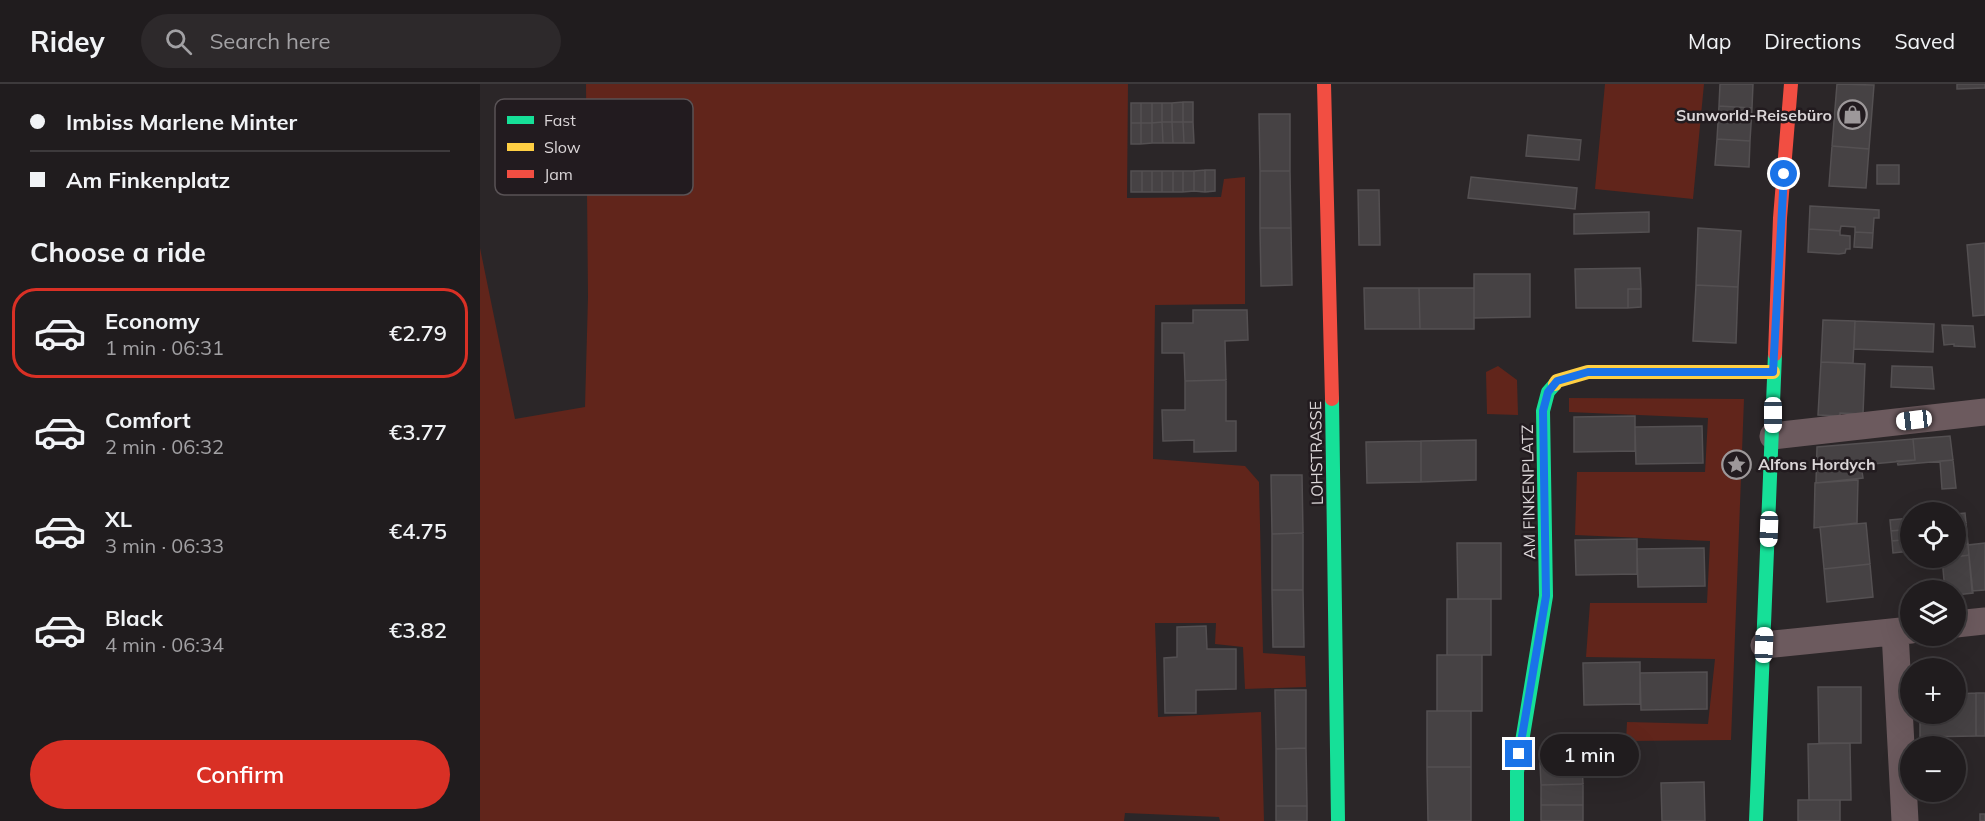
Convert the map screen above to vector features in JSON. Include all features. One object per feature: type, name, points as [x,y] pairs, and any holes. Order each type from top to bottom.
[{"type":"street","name":"LOHSTRASSE","points":[[1324,84],[1331,353],[1338,821]]},
{"type":"street","points":[[1755,821],[1773,436],[1773,372],[1780,218],[1791,84]]},
{"type":"street","name":"AM FINKENPLATZ","points":[[1517,821],[1517,772],[1546,596],[1543,411],[1548,392],[1557,381],[1588,372],[1773,372]]},
{"type":"street","points":[[1773,436],[1985,412]]},
{"type":"street","points":[[1966,623],[1985,621]]},
{"type":"street","points":[[1764,645],[1900,631]]},
{"type":"street","points":[[1903,646],[1905,821]]},
{"type":"shaded area","points":[[586,84],[1128,84],[1127,198],[1221,197],[1224,179],[1245,177],[1245,304],[1155,305],[1153,459],[1245,466],[1259,482],[1263,653],[1305,656],[1306,687],[1245,689],[1243,647],[1215,644],[1216,623],[1155,623],[1158,717],[1261,712],[1264,821],[1220,821],[1219,817],[1125,813],[1124,821],[480,821],[480,248],[515,419],[585,407],[588,297],[587,195],[693,195],[693,99],[586,99]]},
{"type":"shaded area","points":[[1605,84],[1704,84],[1693,199],[1595,189]]},
{"type":"shaded area","points":[[1498,366],[1517,380],[1518,415],[1487,414],[1486,372]]},
{"type":"shaded area","points":[[1569,398],[1744,399],[1731,740],[1626,741],[1627,722],[1708,724],[1715,659],[1586,657],[1590,603],[1707,603],[1710,541],[1575,535],[1577,472],[1705,472],[1708,418],[1569,412]]},
{"type":"building","points":[[1720,84],[1753,84],[1752,108],[1719,106]]},
{"type":"building","name":"Sunworld-Reisebüro","points":[[1837,84],[1874,85],[1869,149],[1832,146]]},
{"type":"building","points":[[1957,84],[1985,84],[1985,88],[1957,89]]},
{"type":"building","points":[[1183,102],[1183,122],[1172,122],[1172,103]]},
{"type":"building","points":[[1183,102],[1193,102],[1193,122],[1183,122]]},
{"type":"building","points":[[1131,103],[1141,103],[1141,123],[1131,123]]},
{"type":"building","points":[[1141,103],[1152,103],[1152,123],[1141,123]]},
{"type":"building","points":[[1152,103],[1162,103],[1162,122],[1152,123]]},
{"type":"building","points":[[1162,103],[1172,103],[1172,122],[1162,122]]},
{"type":"building","points":[[1719,106],[1752,108],[1750,141],[1717,139]]},
{"type":"building","points":[[1259,114],[1290,114],[1290,171],[1260,171]]},
{"type":"building","points":[[1162,122],[1172,122],[1173,143],[1163,143]]},
{"type":"building","points":[[1162,122],[1163,143],[1152,143],[1152,123]]},
{"type":"building","points":[[1172,122],[1183,122],[1184,143],[1173,143]]},
{"type":"building","points":[[1183,122],[1193,122],[1194,143],[1184,143]]},
{"type":"building","points":[[1131,123],[1141,123],[1141,144],[1131,144]]},
{"type":"building","points":[[1141,123],[1152,123],[1152,143],[1141,144]]},
{"type":"building","points":[[1528,135],[1581,140],[1579,160],[1526,156]]},
{"type":"building","points":[[1717,139],[1750,141],[1749,167],[1715,165]]},
{"type":"building","points":[[1832,146],[1869,149],[1866,188],[1829,186]]},
{"type":"building","points":[[1877,165],[1899,165],[1899,184],[1877,184]]},
{"type":"building","points":[[1205,170],[1215,170],[1215,191],[1205,192]]},
{"type":"building","points":[[1205,170],[1205,192],[1194,191],[1194,171]]},
{"type":"building","points":[[1131,171],[1142,171],[1142,192],[1131,192]]},
{"type":"building","points":[[1142,171],[1152,171],[1152,192],[1142,192]]},
{"type":"building","points":[[1152,171],[1162,171],[1162,192],[1152,192]]},
{"type":"building","points":[[1162,171],[1173,171],[1173,192],[1162,192]]},
{"type":"building","points":[[1173,171],[1183,171],[1183,192],[1173,192]]},
{"type":"building","points":[[1183,171],[1194,171],[1194,191],[1183,192]]},
{"type":"building","points":[[1260,171],[1290,171],[1291,228],[1260,228]]},
{"type":"building","points":[[1471,177],[1577,188],[1575,209],[1468,198]]},
{"type":"building","points":[[1358,190],[1379,190],[1380,245],[1359,245]]},
{"type":"building","points":[[1810,206],[1879,210],[1879,218],[1874,218],[1873,233],[1855,232],[1855,227],[1841,226],[1840,231],[1809,229]]},
{"type":"building","points":[[1649,212],[1649,232],[1574,234],[1574,214]]},
{"type":"building","points":[[1260,228],[1291,228],[1292,285],[1261,286]]},
{"type":"building","points":[[1698,228],[1741,231],[1738,287],[1696,285]]},
{"type":"building","points":[[1809,229],[1840,231],[1840,235],[1850,236],[1850,249],[1839,254],[1808,252]]},
{"type":"building","points":[[1855,232],[1873,233],[1872,248],[1854,247]]},
{"type":"building","points":[[1985,243],[1985,315],[1973,316],[1967,245]]},
{"type":"building","points":[[1640,268],[1641,289],[1628,289],[1628,308],[1576,308],[1575,269]]},
{"type":"building","points":[[1474,274],[1530,274],[1530,317],[1474,318]]},
{"type":"building","points":[[1696,285],[1738,287],[1736,343],[1693,341]]},
{"type":"building","points":[[1364,288],[1419,288],[1420,329],[1365,329]]},
{"type":"building","points":[[1419,288],[1474,288],[1474,329],[1420,329]]},
{"type":"building","points":[[1628,289],[1641,289],[1641,307],[1628,308]]},
{"type":"building","points":[[1193,310],[1247,310],[1248,340],[1225,341],[1226,380],[1185,381],[1184,353],[1162,353],[1162,323],[1193,323]]},
{"type":"building","points":[[1823,320],[1855,321],[1853,363],[1821,362]]},
{"type":"building","points":[[1855,321],[1934,324],[1933,352],[1854,349]]},
{"type":"building","points":[[1942,325],[1973,326],[1975,347],[1944,345]]},
{"type":"building","points":[[1821,362],[1865,364],[1863,414],[1818,415]]},
{"type":"building","points":[[1892,366],[1932,367],[1934,389],[1891,387]]},
{"type":"building","points":[[1226,380],[1226,421],[1236,421],[1236,451],[1194,452],[1194,440],[1163,441],[1162,410],[1185,410],[1185,381]]},
{"type":"building","points":[[1635,416],[1635,451],[1574,452],[1574,417]]},
{"type":"building","points":[[1702,426],[1703,463],[1636,464],[1635,427]]},
{"type":"building","points":[[1950,436],[1953,460],[1898,465],[1897,461],[1915,460],[1913,439]]},
{"type":"building","points":[[1913,439],[1915,460],[1861,465],[1863,478],[1816,483],[1817,447]]},
{"type":"building","points":[[1476,440],[1476,480],[1421,482],[1421,441]]},
{"type":"building","points":[[1421,441],[1421,482],[1367,483],[1366,442]]},
{"type":"building","points":[[1953,460],[1956,488],[1942,489],[1940,461]]},
{"type":"building","points":[[1271,475],[1302,475],[1303,533],[1272,534]]},
{"type":"building","points":[[1858,480],[1857,523],[1814,528],[1815,483]]},
{"type":"building","points":[[1900,519],[1900,530],[1891,531],[1890,520]]},
{"type":"building","points":[[1866,523],[1870,564],[1824,569],[1820,527]]},
{"type":"building","points":[[1900,530],[1900,540],[1892,541],[1891,531]]},
{"type":"building","points":[[1303,533],[1303,590],[1272,590],[1272,534]]},
{"type":"building","points":[[1637,539],[1637,574],[1576,575],[1575,540]]},
{"type":"building","points":[[1900,540],[1900,552],[1893,553],[1892,541]]},
{"type":"building","points":[[1457,543],[1501,543],[1501,599],[1458,599]]},
{"type":"building","points":[[1985,543],[1985,590],[1972,591],[1968,545]]},
{"type":"building","points":[[1966,544],[1968,544],[1969,555],[1966,555]]},
{"type":"building","points":[[1704,548],[1705,586],[1638,587],[1637,549]]},
{"type":"building","points":[[1966,555],[1969,555],[1973,593],[1966,594],[1966,580],[1944,580],[1943,568],[1966,568]]},
{"type":"building","points":[[1870,564],[1873,597],[1827,602],[1824,569]]},
{"type":"building","points":[[1272,590],[1303,590],[1304,647],[1273,647]]},
{"type":"building","points":[[1447,599],[1491,599],[1491,655],[1447,655]]},
{"type":"building","points":[[1206,626],[1207,649],[1236,649],[1236,689],[1196,690],[1196,713],[1165,713],[1164,658],[1177,657],[1177,627]]},
{"type":"building","points":[[1437,655],[1482,655],[1482,711],[1437,711]]},
{"type":"building","points":[[1640,662],[1640,704],[1584,705],[1583,663]]},
{"type":"building","points":[[1707,672],[1707,709],[1641,710],[1640,673]]},
{"type":"building","points":[[1818,687],[1861,687],[1861,743],[1819,743]]},
{"type":"building","points":[[1275,690],[1306,690],[1306,748],[1276,749]]},
{"type":"building","points":[[1976,693],[1976,736],[1920,736],[1920,724],[1966,724],[1966,694]]},
{"type":"building","points":[[1976,693],[1985,693],[1985,736],[1976,736]]},
{"type":"building","points":[[1427,711],[1471,711],[1471,767],[1427,767]]},
{"type":"building","points":[[1850,743],[1851,800],[1809,800],[1808,744]]},
{"type":"building","points":[[1306,748],[1307,806],[1276,806],[1276,749]]},
{"type":"building","points":[[1587,752],[1587,763],[1566,763],[1565,753]]},
{"type":"building","points":[[1540,763],[1582,763],[1583,784],[1541,785]]},
{"type":"building","points":[[1427,767],[1471,767],[1471,821],[1428,821]]},
{"type":"building","points":[[1704,782],[1705,821],[1662,821],[1661,783]]},
{"type":"building","points":[[1583,784],[1583,805],[1541,805],[1541,785]]},
{"type":"building","points":[[1798,800],[1840,800],[1840,821],[1798,821]]},
{"type":"building","points":[[1541,805],[1583,805],[1583,821],[1541,821]]},
{"type":"building","points":[[1276,806],[1307,806],[1307,821],[1276,821]]},
{"type":"building","points":[[1980,814],[1985,814],[1985,821],[1980,821]]},
{"type":"traffic: fast","points":[[1756,821],[1775,354]]},
{"type":"traffic: fast","points":[[1517,821],[1517,772],[1546,596],[1543,411],[1548,392],[1555,384]]},
{"type":"traffic: fast","points":[[1332,399],[1338,821]]},
{"type":"traffic: slow","points":[[1555,384],[1557,381],[1588,372],[1773,372]]},
{"type":"traffic: jam","points":[[1324,84],[1332,399]]},
{"type":"traffic: jam","points":[[1775,354],[1780,218],[1791,84]]},
{"type":"place","name":"Sunworld-Reisebüro","points":[[1853,115]]},
{"type":"place","name":"Alfons Hordych","points":[[1737,464]]},
{"type":"route","points":[[1519,754],[1546,596],[1543,411],[1548,392],[1557,381],[1588,372],[1773,372],[1784,174]]}]
